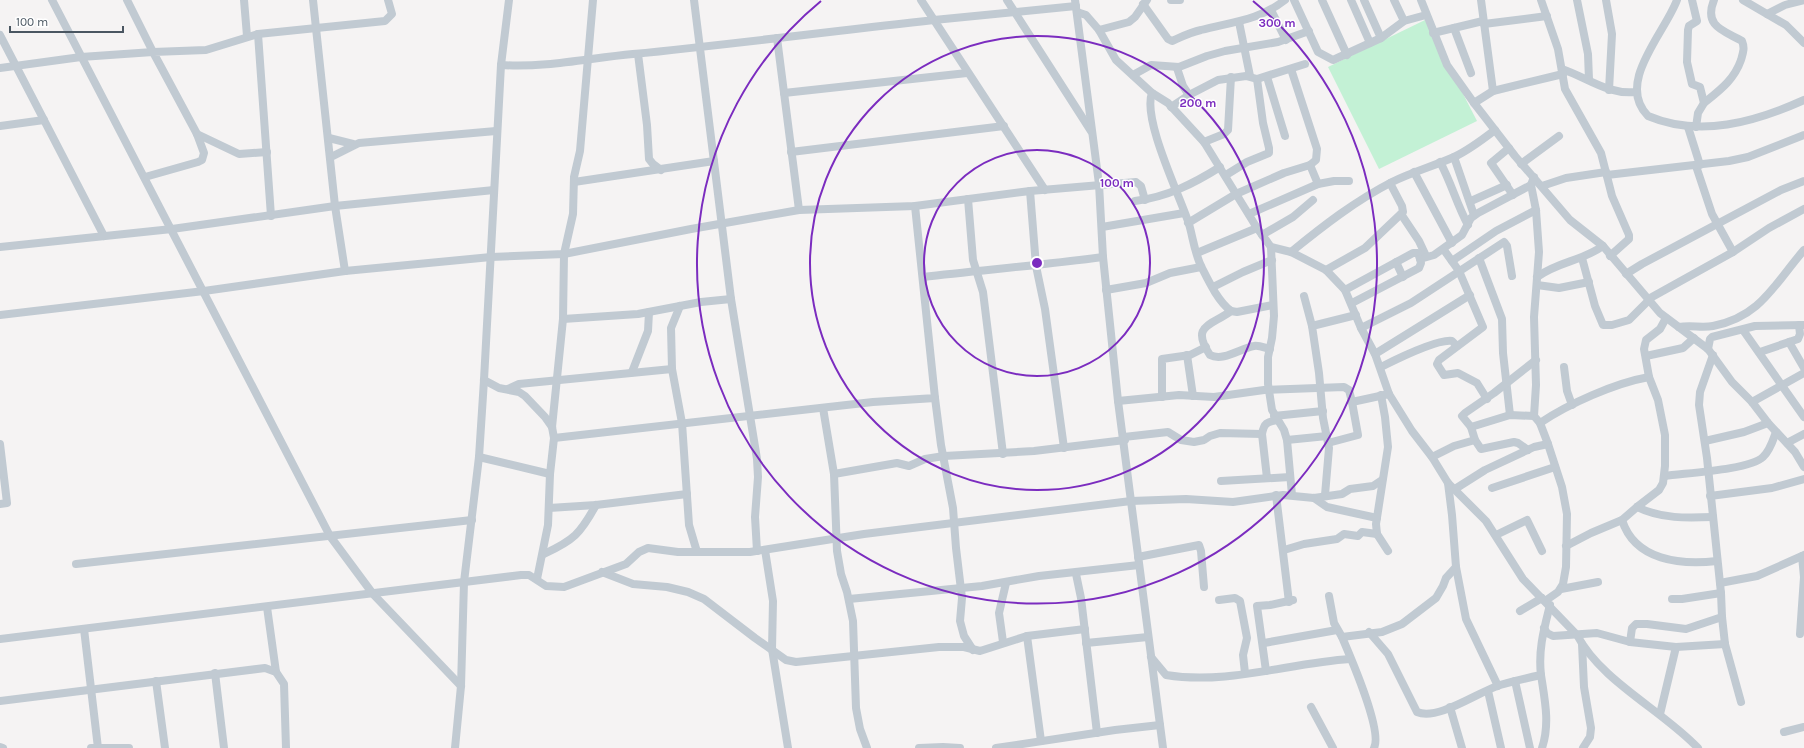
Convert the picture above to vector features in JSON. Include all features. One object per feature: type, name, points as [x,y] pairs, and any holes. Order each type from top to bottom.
[{"type":"street","points":[[52,0],[330,536],[373,594],[461,686]]},
{"type":"street","points":[[127,0],[197,134],[204,153],[202,160],[145,177]]},
{"type":"street","points":[[244,0],[247,36]]},
{"type":"street","points":[[313,0],[329,138],[335,206],[345,271]]},
{"type":"street","points":[[0,68],[81,57],[206,50],[247,36],[258,34],[384,21],[392,14],[388,0]]},
{"type":"street","points":[[455,748],[461,686],[464,582],[479,457],[491,257],[496,131],[501,65],[509,0]]},
{"type":"street","points":[[537,580],[544,554],[549,508],[550,474],[554,438],[552,427],[563,319],[564,254],[573,214],[574,182],[580,151],[593,0]]},
{"type":"street","points":[[694,0],[731,299],[750,416],[758,477],[755,509],[761,550],[773,601],[772,649],[788,748]]},
{"type":"street","points":[[921,0],[967,73],[1004,126],[1045,190]]},
{"type":"street","points":[[1008,0],[1093,133]]},
{"type":"street","points":[[1171,0],[1180,0]]},
{"type":"street","points":[[1098,30],[1129,22],[1135,17],[1141,3],[1171,41],[1200,30],[1239,22],[1271,10],[1285,0]]},
{"type":"street","points":[[1294,0],[1320,53],[1333,60],[1347,55],[1381,38],[1404,21],[1426,15]]},
{"type":"street","points":[[1322,0],[1347,55]]},
{"type":"street","points":[[1351,0],[1370,43]]},
{"type":"street","points":[[1364,0],[1381,38]]},
{"type":"street","points":[[1394,0],[1404,21]]},
{"type":"street","points":[[1421,0],[1447,65],[1521,164],[1542,186],[1570,220],[1603,246],[1648,300],[1666,318],[1694,338],[1710,352],[1732,382],[1752,402],[1768,423],[1787,443],[1804,467]]},
{"type":"street","points":[[1482,0],[1493,91]]},
{"type":"street","points":[[1542,0],[1570,99],[1601,154],[1612,196],[1630,237],[1627,242],[1610,256]]},
{"type":"street","points":[[1577,0],[1588,54],[1589,80]]},
{"type":"street","points":[[1606,0],[1612,34],[1610,90]]},
{"type":"street","points":[[1668,0],[1675,4],[1644,60],[1637,79],[1637,97],[1648,116],[1692,127],[1716,127],[1749,120],[1804,100]]},
{"type":"street","points":[[1692,0],[1697,19],[1696,22],[1689,26],[1688,30],[1687,62],[1692,84],[1700,87],[1704,102]]},
{"type":"street","points":[[1714,0],[1712,11],[1716,27],[1724,34],[1742,42],[1744,47],[1736,72],[1728,83],[1704,102],[1692,127],[1698,165],[1711,211],[1733,252]]},
{"type":"street","points":[[1743,0],[1786,25],[1804,43]]},
{"type":"street","points":[[1767,14],[1785,5],[1804,0]]},
{"type":"street","points":[[501,65],[554,64],[934,20],[1076,6],[1086,15],[1098,30],[1112,54],[1152,93],[1171,107],[1204,142],[1226,174],[1236,194],[1271,247],[1273,329],[1267,367],[1268,390],[1276,418],[1284,430],[1287,440],[1292,495]]},
{"type":"street","points":[[1076,6],[1100,184],[1103,257],[1118,401],[1163,748]]},
{"type":"street","points":[[1271,10],[1286,40]]},
{"type":"street","points":[[1433,33],[1484,22],[1547,16]]},
{"type":"street","points":[[1226,174],[1247,162],[1269,154],[1270,150],[1254,77],[1239,22]]},
{"type":"street","points":[[1454,28],[1471,73]]},
{"type":"street","points":[[1132,75],[1147,66],[1154,65],[1177,68],[1207,56],[1286,40],[1309,30]]},
{"type":"street","points":[[258,34],[271,216]]},
{"type":"street","points":[[0,35],[104,236]]},
{"type":"street","points":[[777,38],[799,210]]},
{"type":"street","points":[[638,54],[647,125],[649,158],[652,164],[660,170]]},
{"type":"street","points":[[1171,107],[1209,84],[1231,77],[1267,77],[1305,64]]},
{"type":"street","points":[[1177,68],[1183,86],[1189,95]]},
{"type":"street","points":[[1188,222],[1236,194],[1284,173],[1310,165],[1316,160],[1317,149],[1291,69]]},
{"type":"street","points":[[1474,103],[1493,91],[1562,71],[1589,80],[1610,90],[1622,93],[1636,92]]},
{"type":"street","points":[[784,93],[967,73]]},
{"type":"street","points":[[1204,142],[1224,134],[1228,130],[1231,77]]},
{"type":"street","points":[[1267,77],[1285,136]]},
{"type":"street","points":[[1152,93],[1149,104],[1154,127],[1175,191],[1188,222],[1201,267],[1230,311],[1237,312],[1273,305]]},
{"type":"street","points":[[0,126],[44,120]]},
{"type":"street","points":[[791,152],[1004,126]]},
{"type":"street","points":[[1291,252],[1338,214],[1390,183],[1454,157],[1480,142],[1495,130]]},
{"type":"street","points":[[329,138],[353,144],[496,131]]},
{"type":"street","points":[[197,134],[239,154],[267,152]]},
{"type":"street","points":[[1542,186],[1566,178],[1698,165],[1748,156],[1804,135]]},
{"type":"street","points":[[1521,164],[1559,136]]},
{"type":"street","points":[[331,157],[353,144]]},
{"type":"street","points":[[1509,148],[1491,163],[1513,195]]},
{"type":"street","points":[[1454,157],[1471,201],[1474,215]]},
{"type":"street","points":[[574,182],[660,170],[714,160]]},
{"type":"street","points":[[1440,162],[1448,177],[1457,203],[1468,225]]},
{"type":"street","points":[[1310,165],[1318,184]]},
{"type":"street","points":[[1135,201],[1145,200],[1196,183],[1220,167]]},
{"type":"street","points":[[1414,172],[1452,243]]},
{"type":"street","points":[[1520,611],[1545,602],[1554,596],[1561,588],[1565,576],[1566,546],[1567,514],[1562,487],[1540,423],[1534,416],[1536,360],[1534,317],[1539,252],[1536,210],[1531,185],[1534,177]]},
{"type":"street","points":[[1249,214],[1318,184],[1334,181],[1348,181]]},
{"type":"street","points":[[1626,274],[1781,190],[1804,181]]},
{"type":"street","points":[[0,315],[204,291],[345,271],[491,257],[564,254],[799,210],[915,206],[1030,191],[1136,182],[1141,186],[1145,200]]},
{"type":"street","points":[[1326,270],[1365,248],[1401,214],[1403,210],[1402,206],[1390,183]]},
{"type":"street","points":[[1471,201],[1507,185]]},
{"type":"street","points":[[1423,258],[1430,257],[1444,250],[1462,235],[1474,215],[1531,185]]},
{"type":"street","points":[[0,247],[172,229],[335,206],[494,190]]},
{"type":"street","points":[[1030,191],[1036,266],[1045,309],[1064,448]]},
{"type":"street","points":[[968,199],[973,260],[983,292],[1003,454]]},
{"type":"street","points":[[1197,252],[1260,232],[1293,217],[1314,200]]},
{"type":"street","points":[[915,206],[935,398],[950,486],[961,588],[961,628],[973,650]]},
{"type":"street","points":[[1452,261],[1496,231],[1536,210]]},
{"type":"street","points":[[1582,258],[1588,282],[1603,325],[1612,325],[1630,320],[1648,300],[1733,252],[1769,228],[1803,212]]},
{"type":"street","points":[[1102,227],[1184,213]]},
{"type":"street","points":[[1352,303],[1419,268],[1423,258],[1419,241],[1401,214]]},
{"type":"street","points":[[1361,328],[1398,310],[1502,243],[1507,242],[1512,276]]},
{"type":"street","points":[[1537,281],[1554,266],[1582,258],[1603,246]]},
{"type":"street","points":[[1271,247],[1291,252],[1326,270],[1344,290],[1352,303],[1361,328],[1381,367],[1385,394],[1385,417],[1388,446],[1382,480],[1376,534],[1388,551]]},
{"type":"street","points":[[1444,250],[1459,271],[1483,327],[1437,362],[1442,374],[1446,375],[1458,373],[1477,383],[1487,399]]},
{"type":"street","points":[[1679,327],[1714,326],[1734,319],[1754,309],[1765,300],[1804,250]]},
{"type":"street","points":[[1344,290],[1415,252],[1423,258]]},
{"type":"street","points":[[923,277],[1036,266],[1103,257]]},
{"type":"street","points":[[1479,258],[1502,319],[1506,382],[1510,415]]},
{"type":"street","points":[[1213,287],[1272,260]]},
{"type":"street","points":[[1396,262],[1403,277]]},
{"type":"street","points":[[1106,290],[1146,283],[1176,271],[1201,267]]},
{"type":"street","points":[[1537,281],[1559,288],[1588,282]]},
{"type":"street","points":[[1375,354],[1470,295]]},
{"type":"street","points":[[1304,296],[1312,326],[1327,439],[1325,495]]},
{"type":"street","points":[[563,319],[649,312],[731,299]]},
{"type":"street","points":[[680,306],[671,328],[672,369],[682,423],[689,525],[697,552]]},
{"type":"street","points":[[1230,311],[1220,319],[1207,324],[1203,328],[1202,333],[1210,355],[1214,357],[1254,346],[1270,349]]},
{"type":"street","points":[[632,372],[648,331],[649,312]]},
{"type":"street","points":[[1312,326],[1356,315]]},
{"type":"street","points":[[1566,546],[1591,533],[1622,520],[1662,487],[1665,476],[1666,448],[1662,416],[1658,400],[1648,377],[1646,340],[1660,329],[1666,318]]},
{"type":"street","points":[[1741,702],[1725,644],[1718,561],[1700,397],[1712,337],[1755,326],[1802,325],[1800,337],[1760,352]]},
{"type":"street","points":[[1744,330],[1804,417]]},
{"type":"street","points":[[1646,356],[1683,348],[1694,338]]},
{"type":"street","points":[[1381,367],[1422,349],[1448,341],[1452,341],[1457,346]]},
{"type":"street","points":[[1789,342],[1804,368]]},
{"type":"street","points":[[1162,397],[1161,359],[1187,355],[1206,347]]},
{"type":"street","points":[[1187,355],[1193,396]]},
{"type":"street","points":[[1528,450],[1518,442],[1482,449],[1475,440],[1471,427],[1462,418],[1463,414],[1487,399],[1506,382],[1536,360]]},
{"type":"street","points":[[1564,367],[1567,391],[1572,405]]},
{"type":"street","points":[[508,389],[519,384],[672,369]]},
{"type":"street","points":[[1752,402],[1804,373]]},
{"type":"street","points":[[1540,423],[1572,405],[1629,382],[1648,377]]},
{"type":"street","points":[[484,380],[499,388],[508,389],[525,396],[545,416],[552,427]]},
{"type":"street","points":[[1118,401],[1162,397],[1214,397],[1268,390],[1346,387],[1350,392],[1358,435],[1327,439],[1287,440]]},
{"type":"street","points":[[1352,402],[1385,394]]},
{"type":"street","points":[[1385,394],[1432,457],[1451,486],[1486,520],[1523,579],[1577,635],[1582,644],[1602,667],[1635,697],[1660,714],[1698,748]]},
{"type":"street","points":[[554,438],[873,402],[935,398]]},
{"type":"street","points":[[823,408],[834,474],[835,539],[840,568],[849,599],[852,621],[856,708],[860,729],[867,748]]},
{"type":"street","points":[[1267,478],[1262,434],[1266,423],[1276,418],[1323,411]]},
{"type":"street","points":[[1471,427],[1510,415],[1534,416]]},
{"type":"street","points":[[1705,441],[1744,432],[1768,423]]},
{"type":"street","points":[[834,474],[897,463],[909,466],[914,465],[922,459],[944,456],[1003,454],[1064,448],[1168,432],[1181,440],[1194,442],[1204,440],[1213,434],[1227,432],[1262,434]]},
{"type":"street","points":[[1665,476],[1751,463],[1762,458],[1767,453],[1776,432]]},
{"type":"street","points":[[1787,443],[1804,434]]},
{"type":"street","points":[[1432,457],[1454,446],[1475,440]]},
{"type":"street","points":[[0,444],[7,503],[0,504]]},
{"type":"street","points":[[1451,486],[1528,450],[1548,444]]},
{"type":"street","points":[[479,457],[550,474]]},
{"type":"street","points":[[1492,488],[1556,468]]},
{"type":"street","points":[[1221,481],[1290,477]]},
{"type":"street","points":[[1710,496],[1772,488],[1804,479]]},
{"type":"street","points":[[0,639],[528,575],[546,586],[564,587],[626,564],[645,548],[678,552],[761,550],[954,523],[1131,501],[1186,499],[1233,502],[1276,495],[1292,495],[1314,498],[1325,495],[1342,494],[1346,490],[1373,486],[1382,480]]},
{"type":"street","points":[[1451,486],[1456,567],[1466,619],[1498,686]]},
{"type":"street","points":[[549,508],[596,505],[687,494]]},
{"type":"street","points":[[1266,671],[1264,643],[1258,606],[1291,601],[1276,495]]},
{"type":"street","points":[[1314,498],[1327,508],[1377,518]]},
{"type":"street","points":[[544,554],[572,540],[586,523],[596,505]]},
{"type":"street","points":[[1636,507],[1647,512],[1664,516],[1713,518]]},
{"type":"street","points":[[76,564],[472,520]]},
{"type":"street","points":[[1496,535],[1518,523],[1528,520],[1542,551]]},
{"type":"street","points":[[1622,520],[1627,534],[1637,545],[1654,555],[1678,561],[1718,561]]},
{"type":"street","points":[[1284,550],[1304,544],[1337,540],[1344,534],[1358,536],[1362,532],[1376,534]]},
{"type":"street","points":[[849,599],[1006,583],[1039,576],[1076,574],[1139,561],[1199,545],[1204,587]]},
{"type":"street","points":[[1720,583],[1757,576],[1803,556],[1804,577],[1800,634]]},
{"type":"street","points":[[1264,643],[1340,633],[1390,630],[1402,624],[1430,602],[1441,591],[1446,578],[1456,567]]},
{"type":"street","points":[[602,572],[633,584],[667,587],[688,592],[704,599],[786,660],[796,662],[939,647],[964,647],[973,650],[986,650],[1003,642],[1027,636],[1085,629]]},
{"type":"street","points":[[1076,574],[1085,629],[1097,733]]},
{"type":"street","points":[[1561,588],[1598,582]]},
{"type":"street","points":[[1003,642],[999,611],[1006,583]]},
{"type":"street","points":[[1672,599],[1682,599],[1721,593]]},
{"type":"street","points":[[1329,596],[1333,617],[1372,720],[1376,736],[1374,748]]},
{"type":"street","points":[[1218,600],[1235,598],[1240,602],[1247,638],[1243,655],[1245,673]]},
{"type":"street","points":[[1542,748],[1548,722],[1539,659],[1540,642],[1544,628],[1545,602]]},
{"type":"street","points":[[267,607],[276,672],[284,684],[286,748]]},
{"type":"street","points":[[1630,642],[1632,628],[1636,624],[1686,629],[1722,618]]},
{"type":"street","points":[[1544,628],[1547,633],[1553,636],[1597,633],[1630,642],[1676,647],[1725,644]]},
{"type":"street","points":[[84,629],[96,748],[129,748]]},
{"type":"street","points":[[1369,632],[1388,654],[1417,712],[1428,714],[1450,707],[1498,686],[1541,675]]},
{"type":"street","points":[[1027,636],[1041,741]]},
{"type":"street","points":[[1086,643],[1148,637]]},
{"type":"street","points":[[1582,644],[1584,687],[1591,728],[1590,737],[1583,748]]},
{"type":"street","points":[[1660,714],[1676,647]]},
{"type":"street","points":[[1151,656],[1166,675],[1194,678],[1266,671],[1320,661],[1350,659]]},
{"type":"street","points":[[0,701],[215,673],[265,668],[276,672]]},
{"type":"street","points":[[215,673],[224,748]]},
{"type":"street","points":[[156,681],[165,748]]},
{"type":"street","points":[[1515,681],[1530,748]]},
{"type":"street","points":[[1488,691],[1501,748]]},
{"type":"street","points":[[1311,707],[1333,748]]},
{"type":"street","points":[[1450,707],[1462,748]]},
{"type":"street","points":[[996,748],[1160,725]]},
{"type":"street","points":[[1784,732],[1804,727]]},
{"type":"street","points":[[919,748],[960,748]]},
{"type":"green space","points":[[1425,20],[1477,121],[1379,169],[1328,67]]}]
